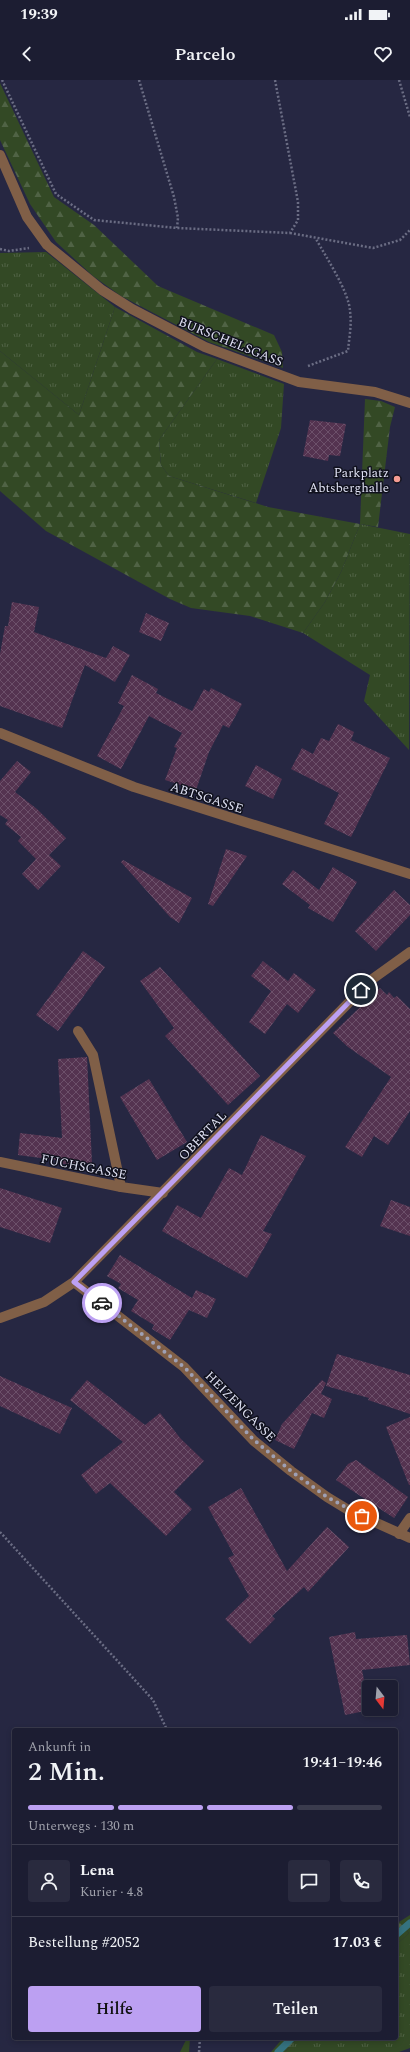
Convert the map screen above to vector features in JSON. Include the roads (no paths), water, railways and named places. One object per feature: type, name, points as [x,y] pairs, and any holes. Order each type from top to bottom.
[{"type":"street","name":"BURSCHELSGASS","points":[[0,155],[27,217],[48,245],[102,290],[157,324],[205,347],[299,382],[375,392],[410,403]]},
{"type":"street","name":"ABTSGASSE","points":[[0,732],[134,787],[410,874]]},
{"type":"street","name":"OBERTAL","points":[[0,1318],[44,1302],[74,1282],[371,980],[410,952]]},
{"type":"street","points":[[78,1031],[93,1055],[121,1187]]},
{"type":"street","name":"FUCHSGASSE","points":[[0,1162],[121,1187],[163,1193]]},
{"type":"street","name":"HEIZENGASSE","points":[[74,1282],[184,1367],[254,1440],[291,1471],[327,1497],[350,1511],[410,1538]]},
{"type":"street","points":[[399,1534],[410,1518]]},
{"type":"waterway","points":[[398,1933],[410,1923]]},
{"type":"waterway","points":[[278,2052],[290,2040]]},
{"type":"place","name":"Parkplatz Abtsberghalle","points":[[397,479]]}]
